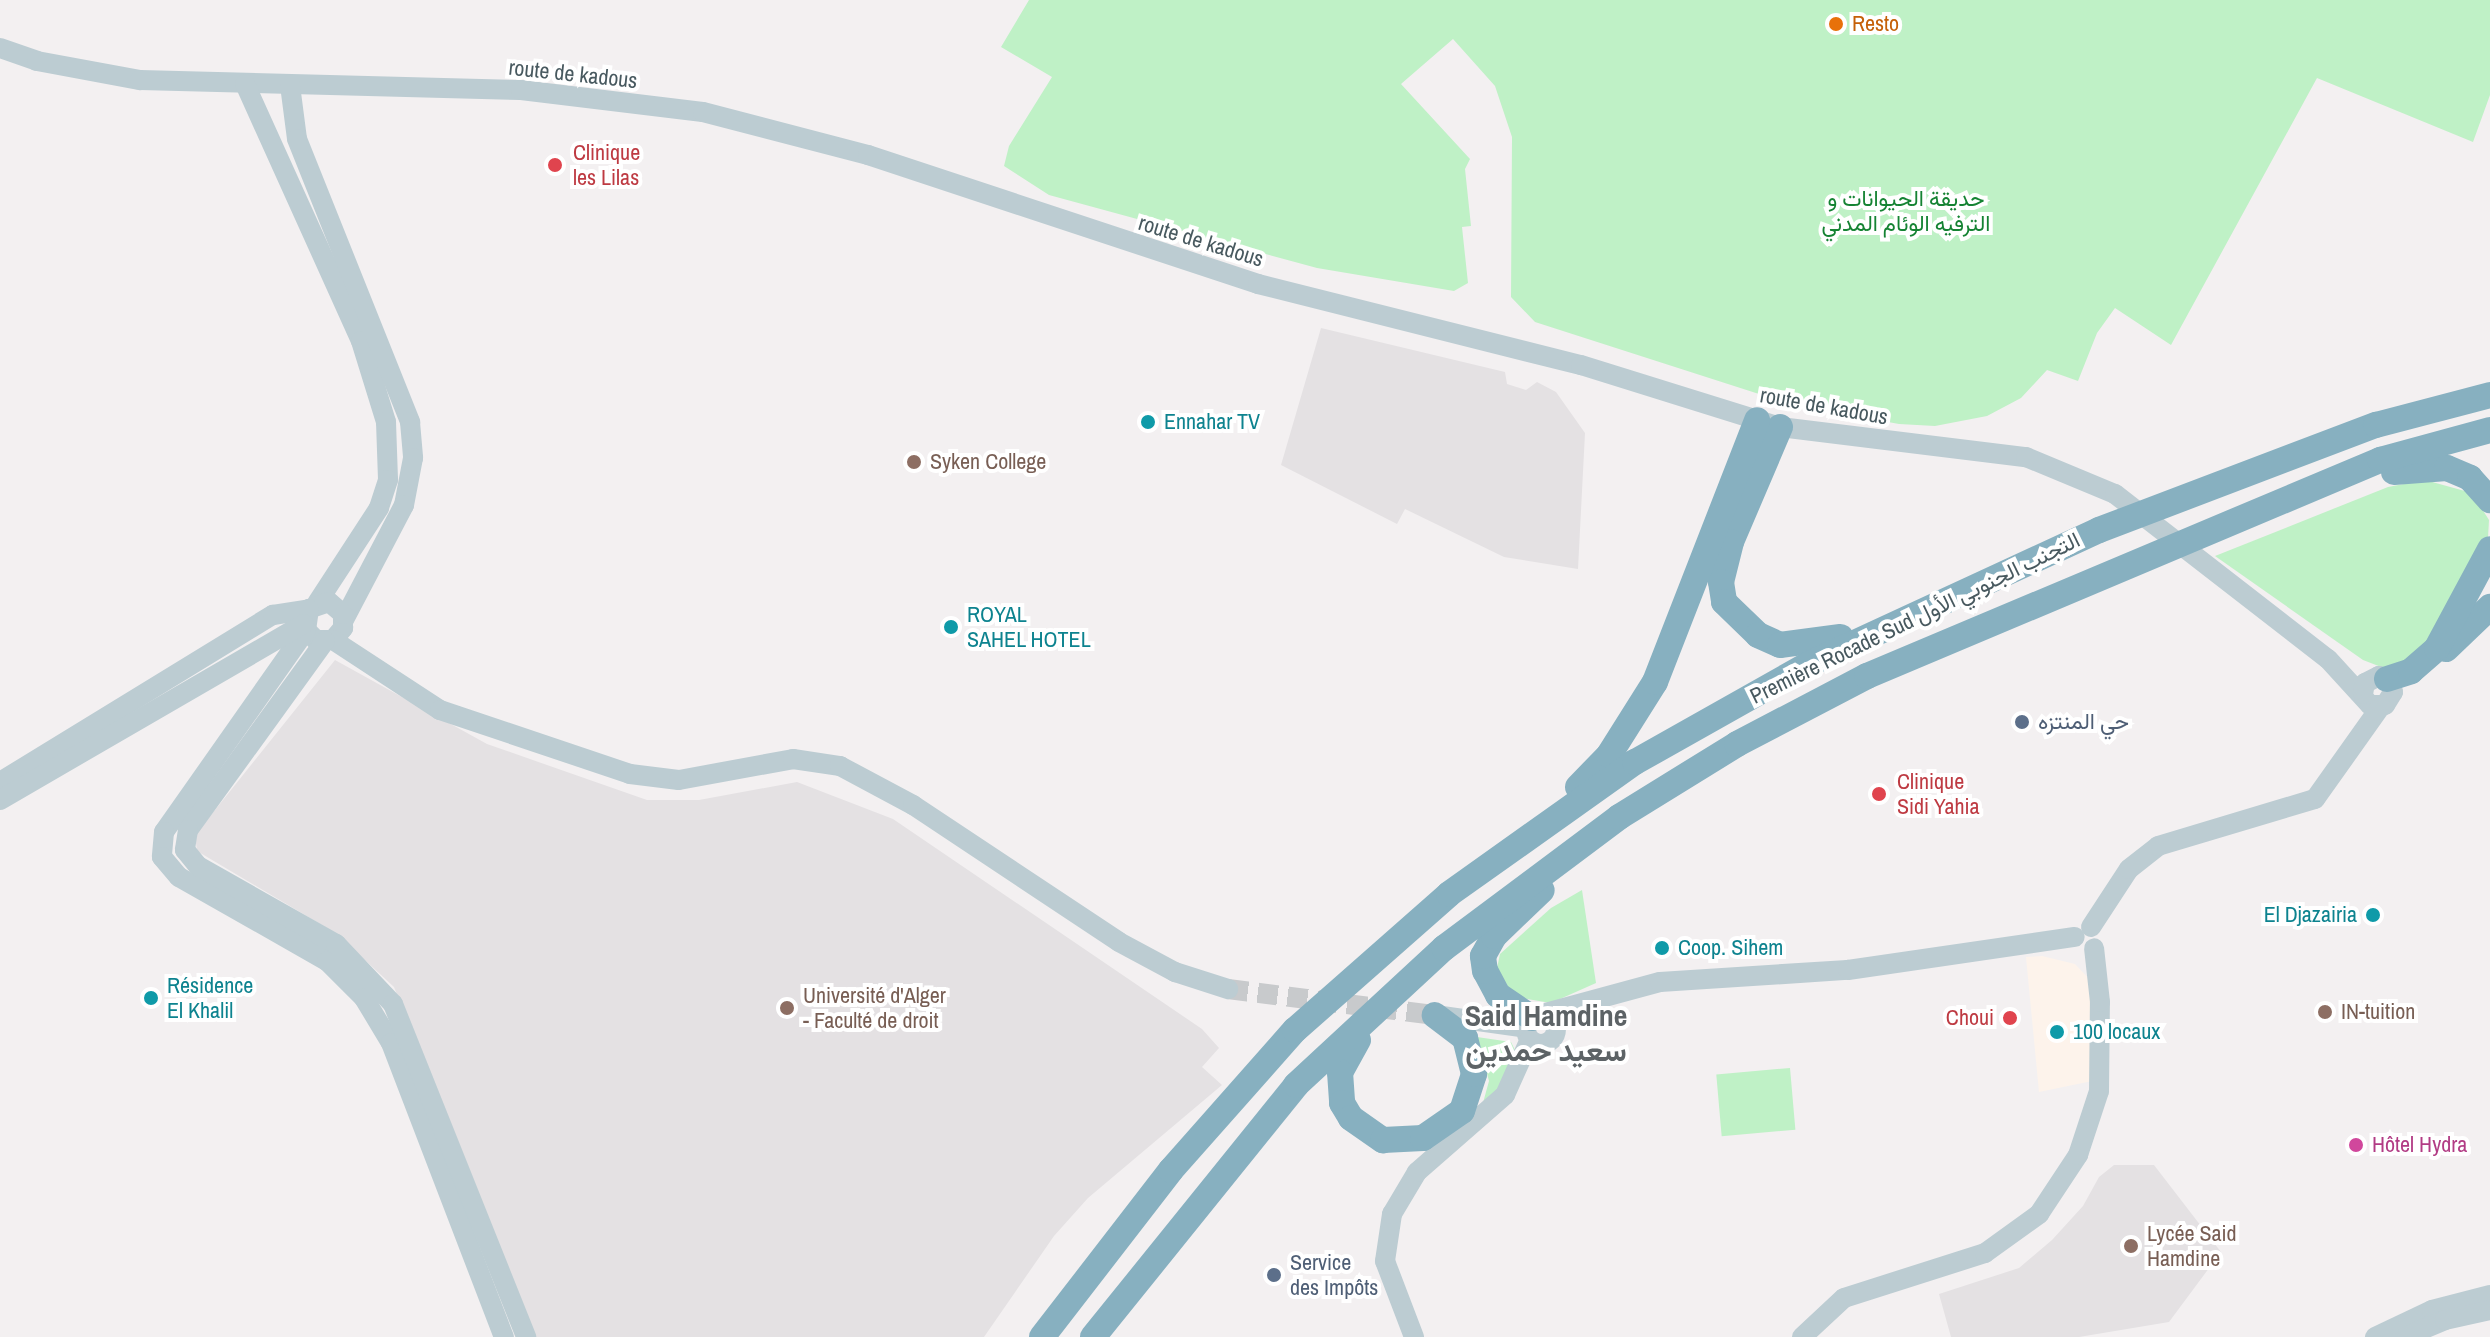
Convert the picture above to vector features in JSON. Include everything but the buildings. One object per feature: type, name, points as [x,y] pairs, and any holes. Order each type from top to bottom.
[{"type":"highway","name":"Première Rocade Sud التجنب الجنوبي الأول","points":[[1042,1337],[1161,1182],[1295,1030],[1365,963],[1497,861],[1635,762],[1809,664],[2099,530],[2376,425],[2490,395]]},
{"type":"highway","points":[[1769,424],[1724,563],[1724,602],[1739,621],[1780,645],[1808,645],[1964,593]]},
{"type":"highway","points":[[1497,861],[1520,832],[1595,773],[1632,723],[1680,626],[1769,424]]},
{"type":"highway","name":"Première Rocade Sud التجنب الجنوبي الأول","points":[[1093,1337],[1263,1121],[1444,948],[1573,850],[1737,744],[1867,676],[2122,565],[2380,460],[2490,430]]},
{"type":"highway","points":[[2222,525],[2420,467],[2461,473],[2490,500]]},
{"type":"highway","points":[[2377,693],[2411,671],[2437,648],[2490,549]]},
{"type":"highway","points":[[2377,693],[2490,607]]},
{"type":"highway","points":[[1539,1028],[1498,995],[1485,971],[1483,956],[1494,936],[1557,875],[1573,850]]},
{"type":"highway","points":[[1374,1013],[1345,1061],[1338,1087],[1342,1103],[1361,1129],[1392,1141],[1439,1130],[1462,1111],[1470,1097],[1472,1054],[1465,1038],[1435,1015]]},
{"type":"street","name":"route de kadous","points":[[0,48],[37,61],[140,80],[521,90],[703,112],[868,155],[1258,284],[1581,365],[1769,424],[2026,457],[2095,482],[2377,693]]},
{"type":"street","points":[[245,84],[361,341],[386,422],[388,480],[379,508],[169,824],[162,857],[179,877],[327,961],[364,998],[391,1043],[504,1337]]},
{"type":"street","points":[[290,85],[297,139],[410,422],[413,458],[404,505],[336,631],[188,830],[185,850],[198,866],[336,944],[393,1004],[526,1337]]},
{"type":"street","points":[[0,800],[309,616],[335,604],[336,631]]},
{"type":"street","points":[[0,782],[273,615],[309,616],[336,631],[427,704],[502,734],[656,778],[694,778],[793,759],[840,766],[913,805],[1119,942],[1175,972],[1228,989]]},
{"type":"street","points":[[2083,932],[2129,869],[2158,846],[2315,799],[2352,752],[2377,693]]},
{"type":"street","points":[[1435,1015],[1539,1028],[1591,1000],[1660,982],[1848,970],[2083,932],[2099,937],[2094,948],[2100,1002],[2099,1091],[2078,1155],[2039,1214],[1985,1253],[1844,1298],[1802,1337]]},
{"type":"street","points":[[1414,1337],[1385,1261],[1392,1214],[1417,1172],[1491,1109],[1521,1068],[1539,1028]]},
{"type":"street","points":[[2375,1337],[2432,1310],[2490,1295]]},
{"type":"street","points":[[2405,1337],[2490,1310]]},
{"type":"shaded area","points":[[1321,328],[1505,372],[1507,384],[1526,390],[1537,382],[1556,392],[1585,433],[1578,569],[1504,557],[1405,509],[1397,524],[1281,465]]},
{"type":"shaded area","name":"Université d'Alger - Faculté de droit","points":[[335,660],[487,744],[647,800],[699,800],[797,782],[893,819],[1202,1029],[1219,1048],[1202,1067],[1222,1085],[1088,1198],[1054,1236],[984,1337],[534,1337],[394,987],[337,934],[197,851],[195,835]]},
{"type":"shaded area","points":[[2042,956],[2075,964],[2091,981],[2097,1080],[2039,1092],[2026,957]]},
{"type":"shaded area","name":"Lycée Said Hamdine","points":[[2114,1165],[2154,1165],[2221,1252],[2169,1322],[2079,1337],[1951,1337],[1939,1294],[2019,1268],[2052,1240],[2083,1206],[2099,1177]]},
{"type":"green space","name":"حديقة الحيوانات و الترفيه الوئام المدني","points":[[1029,0],[2490,0],[2490,95],[2473,142],[2317,78],[2171,345],[2115,308],[2097,333],[2078,381],[2047,370],[2021,398],[1987,416],[1935,426],[1899,424],[1790,404],[1535,322],[1511,297],[1512,137],[1495,86],[1453,39],[1401,84],[1470,159],[1465,169],[1471,226],[1462,227],[1468,283],[1454,291],[1317,268],[1049,195],[1004,166],[1009,146],[1052,77],[1001,47]]},
{"type":"green space","points":[[2425,480],[2472,493],[2489,520],[2488,538],[2422,655],[2389,670],[2363,660],[2215,556],[2388,487]]},
{"type":"green space","points":[[1582,890],[1596,983],[1551,1003],[1514,997],[1497,968],[1500,954],[1551,908]]},
{"type":"green space","points":[[1477,1037],[1511,1042],[1517,1054],[1511,1072],[1481,1110],[1489,1081]]},
{"type":"green space","points":[[1790,1068],[1795,1130],[1722,1136],[1716,1074]]},
{"type":"tunnel","points":[[1228,989],[1435,1015]]},
{"type":"place","name":"Resto","points":[[1836,24]]},
{"type":"place","name":"Clinique les Lilas","points":[[555,165]]},
{"type":"place","name":"Ennahar TV","points":[[1148,422]]},
{"type":"place","name":"Syken College","points":[[914,462]]},
{"type":"place","name":"ROYAL SAHEL HOTEL","points":[[951,627]]},
{"type":"place","name":"حي المنتزه","points":[[2022,722]]},
{"type":"place","name":"Clinique Sidi Yahia","points":[[1879,794]]},
{"type":"place","name":"El Djazairia","points":[[2373,915]]},
{"type":"place","name":"Coop. Sihem","points":[[1662,948]]},
{"type":"place","name":"Résidence El Khalil","points":[[151,998]]},
{"type":"place","name":"Université d'Alger - Faculté de droit","points":[[787,1008]]},
{"type":"place","name":"IN-tuition","points":[[2325,1012]]},
{"type":"place","name":"Choui","points":[[2010,1018]]},
{"type":"place","name":"100 locaux","points":[[2057,1032]]},
{"type":"place","name":"Hôtel Hydra","points":[[2356,1145]]},
{"type":"place","name":"Lycée Said Hamdine","points":[[2131,1246]]},
{"type":"place","name":"Service des Impôts","points":[[1274,1275]]},
{"type":"district","name":"Said Hamdine سعيد حمدين","points":[[1546,1032]]}]
